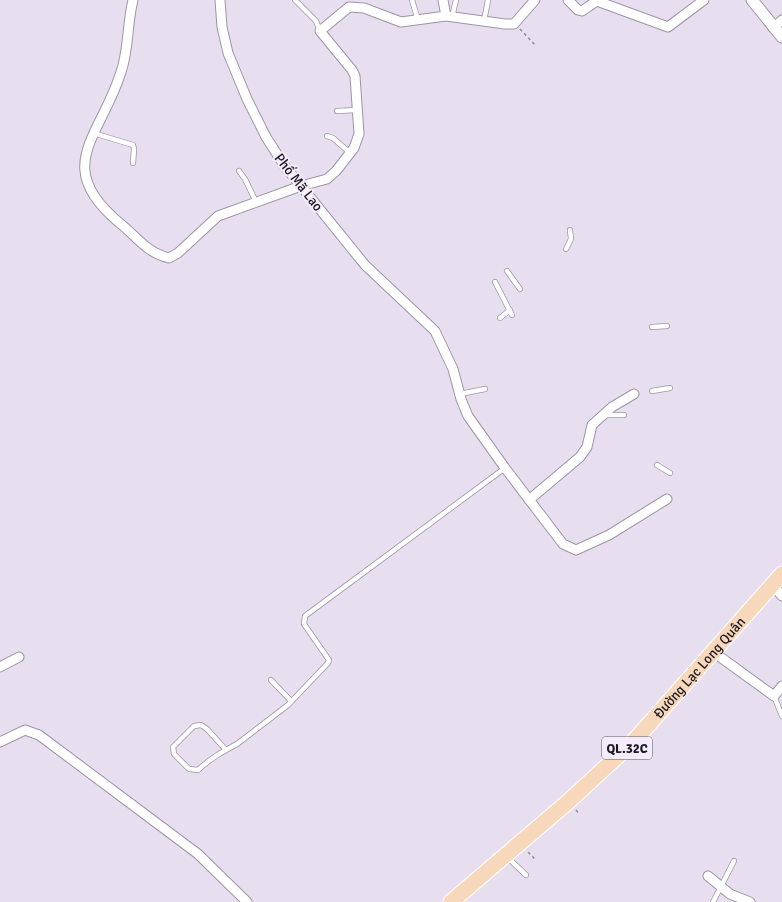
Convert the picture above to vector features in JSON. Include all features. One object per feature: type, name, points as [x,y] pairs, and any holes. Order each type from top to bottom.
[{"type":"highway","name":"Đường Lạc Long Quân","points":[[451,902],[606,769],[634,741],[777,579]]},
{"type":"street","points":[[133,0],[122,72],[93,133],[86,154],[86,172],[90,189],[101,207],[130,231],[147,249],[168,258],[178,253],[212,219],[301,186],[327,179],[350,153],[359,134],[355,76],[352,70],[320,31],[349,4],[401,22],[449,16],[514,24],[535,0]]},
{"type":"street","name":"Phố Mã Lao","points":[[220,0],[222,27],[228,53],[247,99],[266,137],[284,165],[365,265],[435,331],[453,369],[460,394]]},
{"type":"street","points":[[443,0],[449,16]]},
{"type":"street","points":[[568,0],[578,10],[582,11],[597,1],[668,27],[704,0]]},
{"type":"street","points":[[752,0],[773,28],[782,37]]},
{"type":"street","points":[[773,28],[782,20]]},
{"type":"street","points":[[460,394],[468,416],[505,468],[563,544],[576,550],[609,535],[667,499]]},
{"type":"street","points":[[529,500],[580,457],[588,445],[591,427],[612,407],[634,394]]},
{"type":"street","points":[[777,579],[782,596]]},
{"type":"street","points":[[712,652],[774,696],[782,686]]},
{"type":"street","points":[[0,667],[19,657]]},
{"type":"street","points":[[0,742],[25,730],[39,735],[198,854],[247,902]]},
{"type":"street","points":[[708,876],[730,894],[750,902]]},
{"type":"lane","points":[[295,0],[316,21],[320,31]]},
{"type":"lane","points":[[412,0],[418,20]]},
{"type":"lane","points":[[449,16],[456,0]]},
{"type":"lane","points":[[484,21],[488,0]]},
{"type":"lane","points":[[337,111],[357,110]]},
{"type":"lane","points":[[93,133],[133,145],[133,163]]},
{"type":"lane","points":[[327,136],[334,138],[350,153]]},
{"type":"lane","points":[[239,171],[245,179],[256,202]]},
{"type":"lane","points":[[566,249],[571,239],[570,230]]},
{"type":"lane","points":[[507,271],[520,289]]},
{"type":"lane","points":[[495,282],[511,312],[500,318]]},
{"type":"lane","points":[[652,327],[667,326]]},
{"type":"lane","points":[[652,391],[670,388]]},
{"type":"lane","points":[[460,394],[485,389]]},
{"type":"lane","points":[[603,415],[624,415]]},
{"type":"lane","points":[[657,465],[670,473]]},
{"type":"lane","points":[[226,750],[207,729],[201,725],[194,726],[173,747],[173,751],[189,769],[198,770],[212,757],[226,750],[237,744],[291,701],[328,663],[329,660],[304,624],[305,616],[505,468]]},
{"type":"lane","points":[[270,680],[291,701]]},
{"type":"lane","points":[[774,696],[782,716]]},
{"type":"lane","points":[[506,856],[526,875]]},
{"type":"lane","points":[[713,902],[722,888],[734,861]]},
{"type":"path","points":[[514,24],[535,45]]}]
